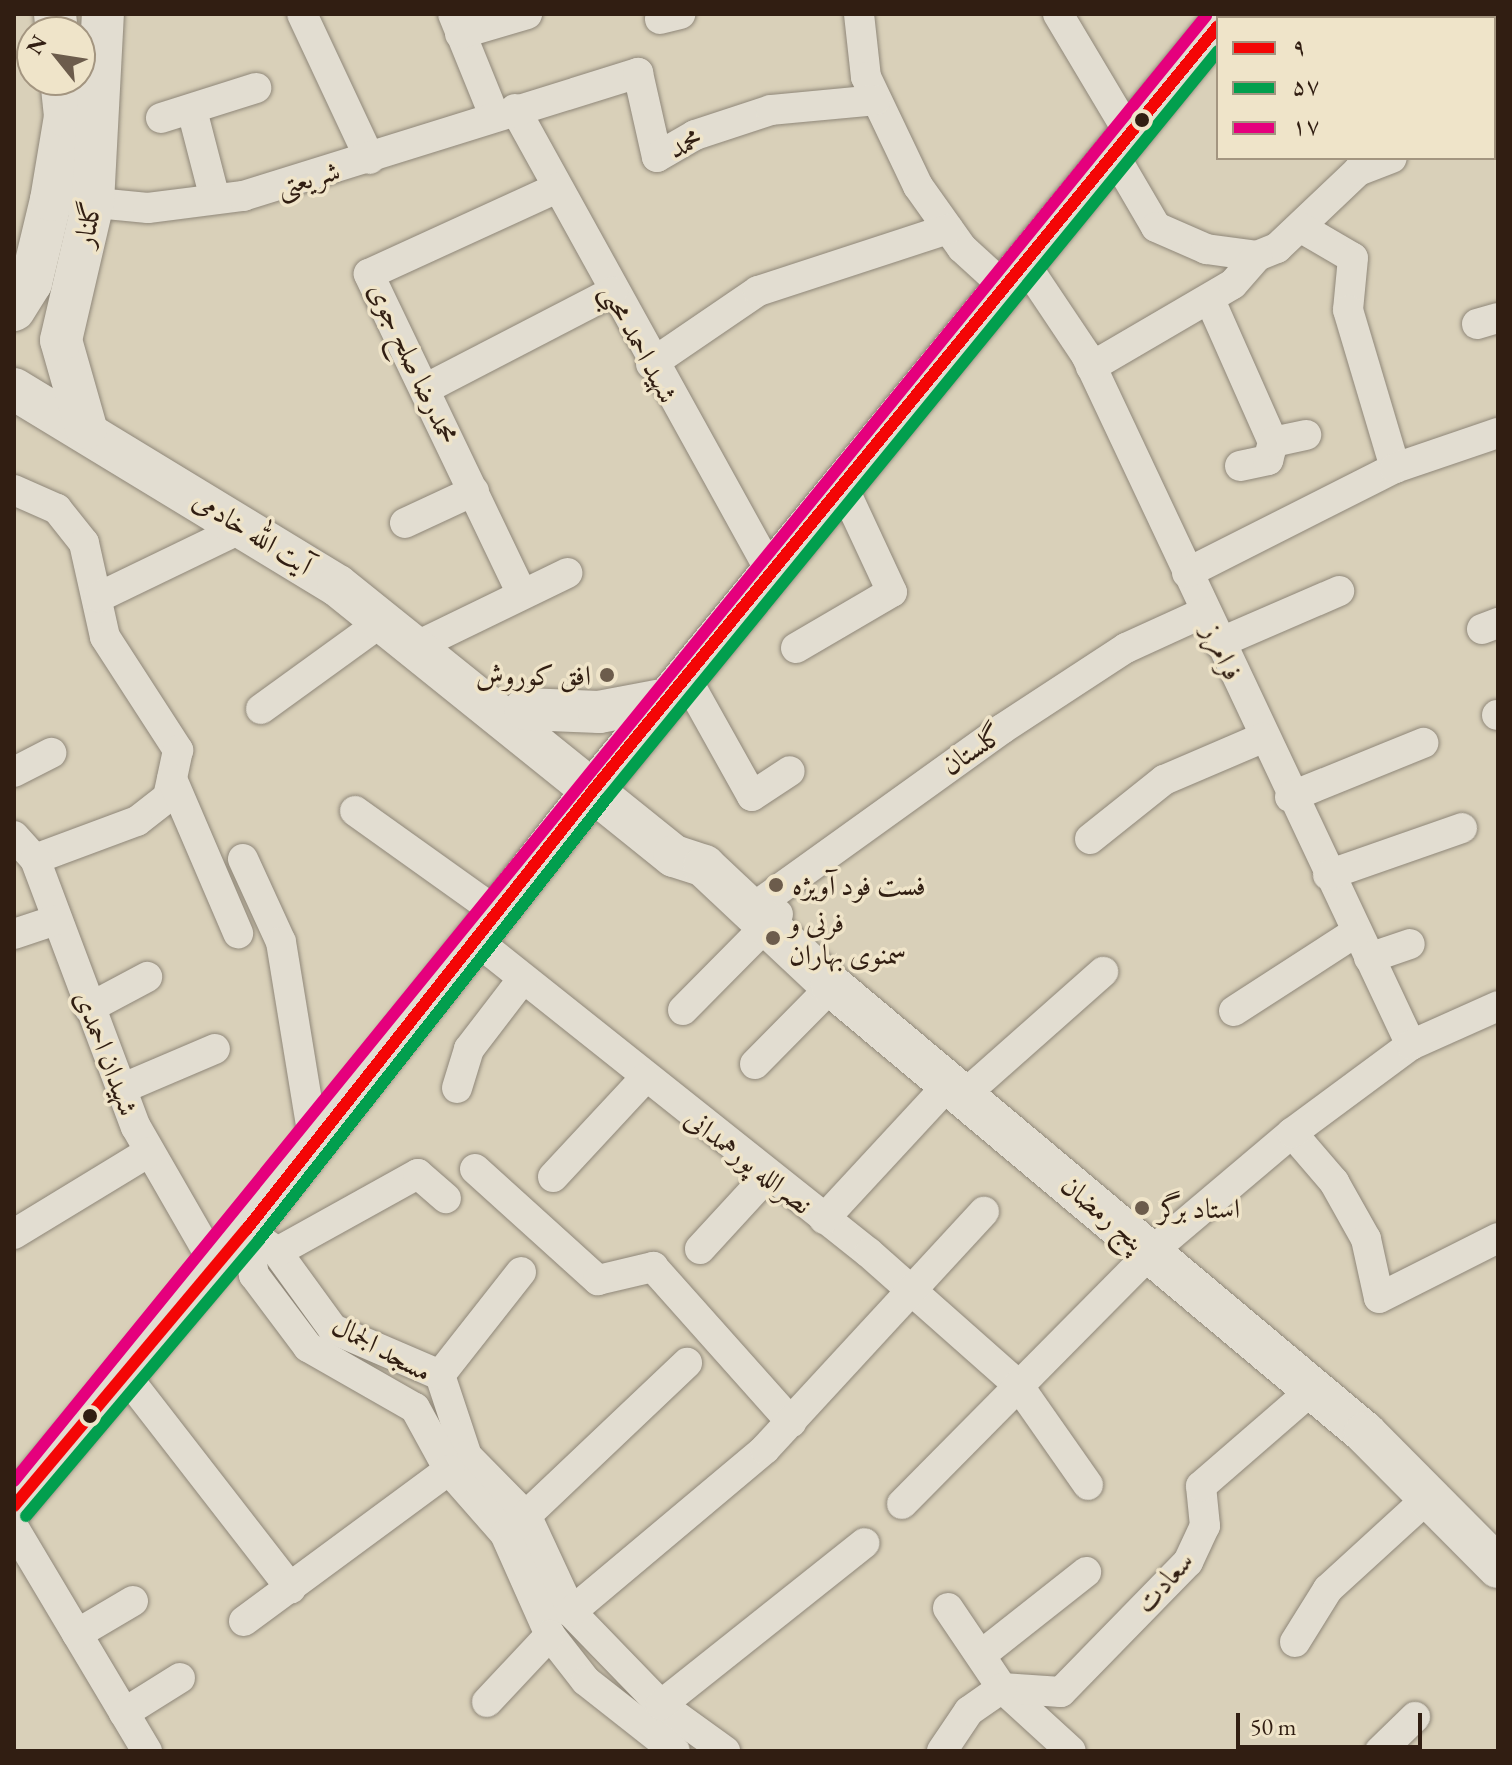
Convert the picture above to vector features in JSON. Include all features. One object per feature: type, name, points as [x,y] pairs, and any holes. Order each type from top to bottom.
[{"type":"main road","name":"گلنار","points":[[86,428],[61,340],[93,203],[103,14]]},
{"type":"main road","points":[[19,1487],[126,1376],[216,1266],[261,1241],[314,1144],[602,780],[844,489],[1216,28]]},
{"type":"main road","name":"گلنار","points":[[14,310],[31,283],[51,200],[65,116],[63,96]]},
{"type":"main road","name":"آیت الله خادمی","points":[[14,389],[86,428],[248,525],[419,645],[480,693],[602,780]]},
{"type":"main road","points":[[546,851],[546,780],[522,722],[599,712],[677,688]]},
{"type":"main road","name":"پنج رمضان","points":[[602,780],[689,837],[704,866]]},
{"type":"main road","name":"پنج رمضان","points":[[602,780],[674,856],[704,866],[766,915],[832,986],[1313,1389],[1430,1496],[1498,1567]]},
{"type":"main road","points":[[546,851],[590,832],[657,840]]},
{"type":"street","points":[[302,14],[370,159]]},
{"type":"street","points":[[457,24],[527,14]]},
{"type":"street","name":"فرامرز","points":[[859,14],[866,77],[948,229],[1016,276],[1091,367],[1262,738],[1411,1045]]},
{"type":"street","points":[[1058,14],[1122,145],[1156,227],[1206,249],[1257,256]]},
{"type":"street","name":"شهید احمد محبی","points":[[457,24],[504,112],[557,188],[651,364],[772,574]]},
{"type":"street","name":"محمد","points":[[504,112],[638,73],[657,157],[695,135],[771,110],[876,100]]},
{"type":"street","points":[[161,118],[256,88]]},
{"type":"street","points":[[192,110],[215,199]]},
{"type":"street","name":"شریعتی","points":[[51,200],[148,208],[215,199],[370,159],[504,112]]},
{"type":"street","points":[[1091,367],[1210,300],[1257,256],[1300,227],[1358,164],[1381,160]]},
{"type":"street","name":"محمدرضا صلح جوی","points":[[522,594],[369,274],[557,188]]},
{"type":"street","points":[[1300,227],[1353,258],[1348,310],[1395,468]]},
{"type":"street","points":[[651,364],[758,291],[948,229]]},
{"type":"street","points":[[425,389],[612,292]]},
{"type":"street","points":[[1210,300],[1273,442],[1268,460],[1240,466]]},
{"type":"street","points":[[1187,573],[1395,468],[1498,433]]},
{"type":"street","points":[[1273,442],[1306,435]]},
{"type":"street","points":[[796,648],[892,592],[844,489]]},
{"type":"street","points":[[14,490],[57,509],[84,543],[99,597],[105,637],[178,750],[168,797],[137,821],[35,859]]},
{"type":"street","points":[[405,523],[474,491]]},
{"type":"street","points":[[99,597],[248,525]]},
{"type":"street","points":[[419,645],[567,573]]},
{"type":"street","points":[[1219,643],[1339,591]]},
{"type":"street","name":"گلستان","points":[[683,1010],[766,915],[1002,729],[1126,648],[1205,612]]},
{"type":"street","points":[[261,709],[384,620]]},
{"type":"street","points":[[677,688],[752,796],[790,771]]},
{"type":"street","points":[[1090,839],[1164,780],[1262,738]]},
{"type":"street","points":[[1290,797],[1423,743]]},
{"type":"street","points":[[14,772],[51,753]]},
{"type":"street","points":[[172,779],[238,933]]},
{"type":"street","name":"نصرالله پورهمدانی","points":[[355,811],[488,927],[522,980],[824,1219],[1018,1385],[1088,1485]]},
{"type":"street","points":[[1328,875],[1462,828]]},
{"type":"street","name":"شهیدان احمدی","points":[[14,836],[35,859],[89,1008],[149,1152],[216,1266]]},
{"type":"street","points":[[243,859],[281,942],[314,1144]]},
{"type":"street","points":[[14,934],[56,920]]},
{"type":"street","points":[[1234,1011],[1362,945],[1410,944]]},
{"type":"street","points":[[824,1219],[956,1090],[1103,972]]},
{"type":"street","points":[[89,1008],[147,977]]},
{"type":"street","points":[[457,1088],[469,1049],[522,980]]},
{"type":"street","points":[[755,1064],[832,986]]},
{"type":"street","points":[[902,1504],[1151,1252],[1292,1133],[1411,1045],[1498,1006]]},
{"type":"street","points":[[121,1089],[215,1049]]},
{"type":"street","points":[[553,1177],[644,1079]]},
{"type":"street","points":[[1292,1133],[1334,1182],[1366,1239],[1379,1298],[1498,1238]]},
{"type":"street","points":[[14,1234],[149,1152]]},
{"type":"street","points":[[475,1169],[598,1280],[653,1267],[791,1422]]},
{"type":"street","points":[[261,1241],[418,1174],[446,1198]]},
{"type":"street","points":[[700,1249],[768,1175]]},
{"type":"street","points":[[571,1612],[791,1422],[914,1294],[984,1212]]},
{"type":"street","name":"مسجد الجمال","points":[[261,1241],[333,1329],[440,1375],[467,1456],[571,1612],[661,1705],[725,1751]]},
{"type":"street","name":"مسجد الجمال","points":[[261,1241],[254,1275],[308,1347],[415,1408],[449,1470],[516,1526],[550,1635],[586,1681],[675,1751]]},
{"type":"street","points":[[440,1375],[521,1272]]},
{"type":"street","points":[[516,1526],[687,1363]]},
{"type":"street","points":[[126,1376],[291,1589]]},
{"type":"street","name":"سعادت","points":[[1002,1688],[1061,1692],[1188,1562],[1205,1526],[1201,1486],[1313,1389]]},
{"type":"street","points":[[244,1621],[449,1470]]},
{"type":"street","points":[[1295,1642],[1328,1589],[1430,1496]]},
{"type":"street","points":[[14,1528],[147,1751]]},
{"type":"street","points":[[661,1705],[865,1543]]},
{"type":"street","points":[[981,1655],[1086,1572]]},
{"type":"street","points":[[77,1634],[133,1601]]},
{"type":"street","points":[[948,1608],[1002,1688],[1071,1751]]},
{"type":"street","points":[[487,1702],[550,1635]]},
{"type":"street","points":[[124,1713],[180,1678]]},
{"type":"street","points":[[942,1751],[969,1711],[1002,1688]]},
{"type":"street","points":[[1380,1751],[1415,1717]]},
{"type":"transit line","name":"۱۷","points":[[14,1481],[1206,16]]},
{"type":"transit line","name":"۹","points":[[14,1506],[246,1230],[595,788],[1216,28]]},
{"type":"transit line","name":"۵۷","points":[[26,1516],[259,1240],[607,798],[1216,53]]},
{"type":"place","name":"افق کوروش","points":[[607,675]]},
{"type":"place","name":"فست فود آویژه","points":[[776,885]]},
{"type":"place","name":"فرنی و سمنوی بهاران","points":[[773,938]]},
{"type":"place","name":"استاد برگر","points":[[1142,1208]]}]
